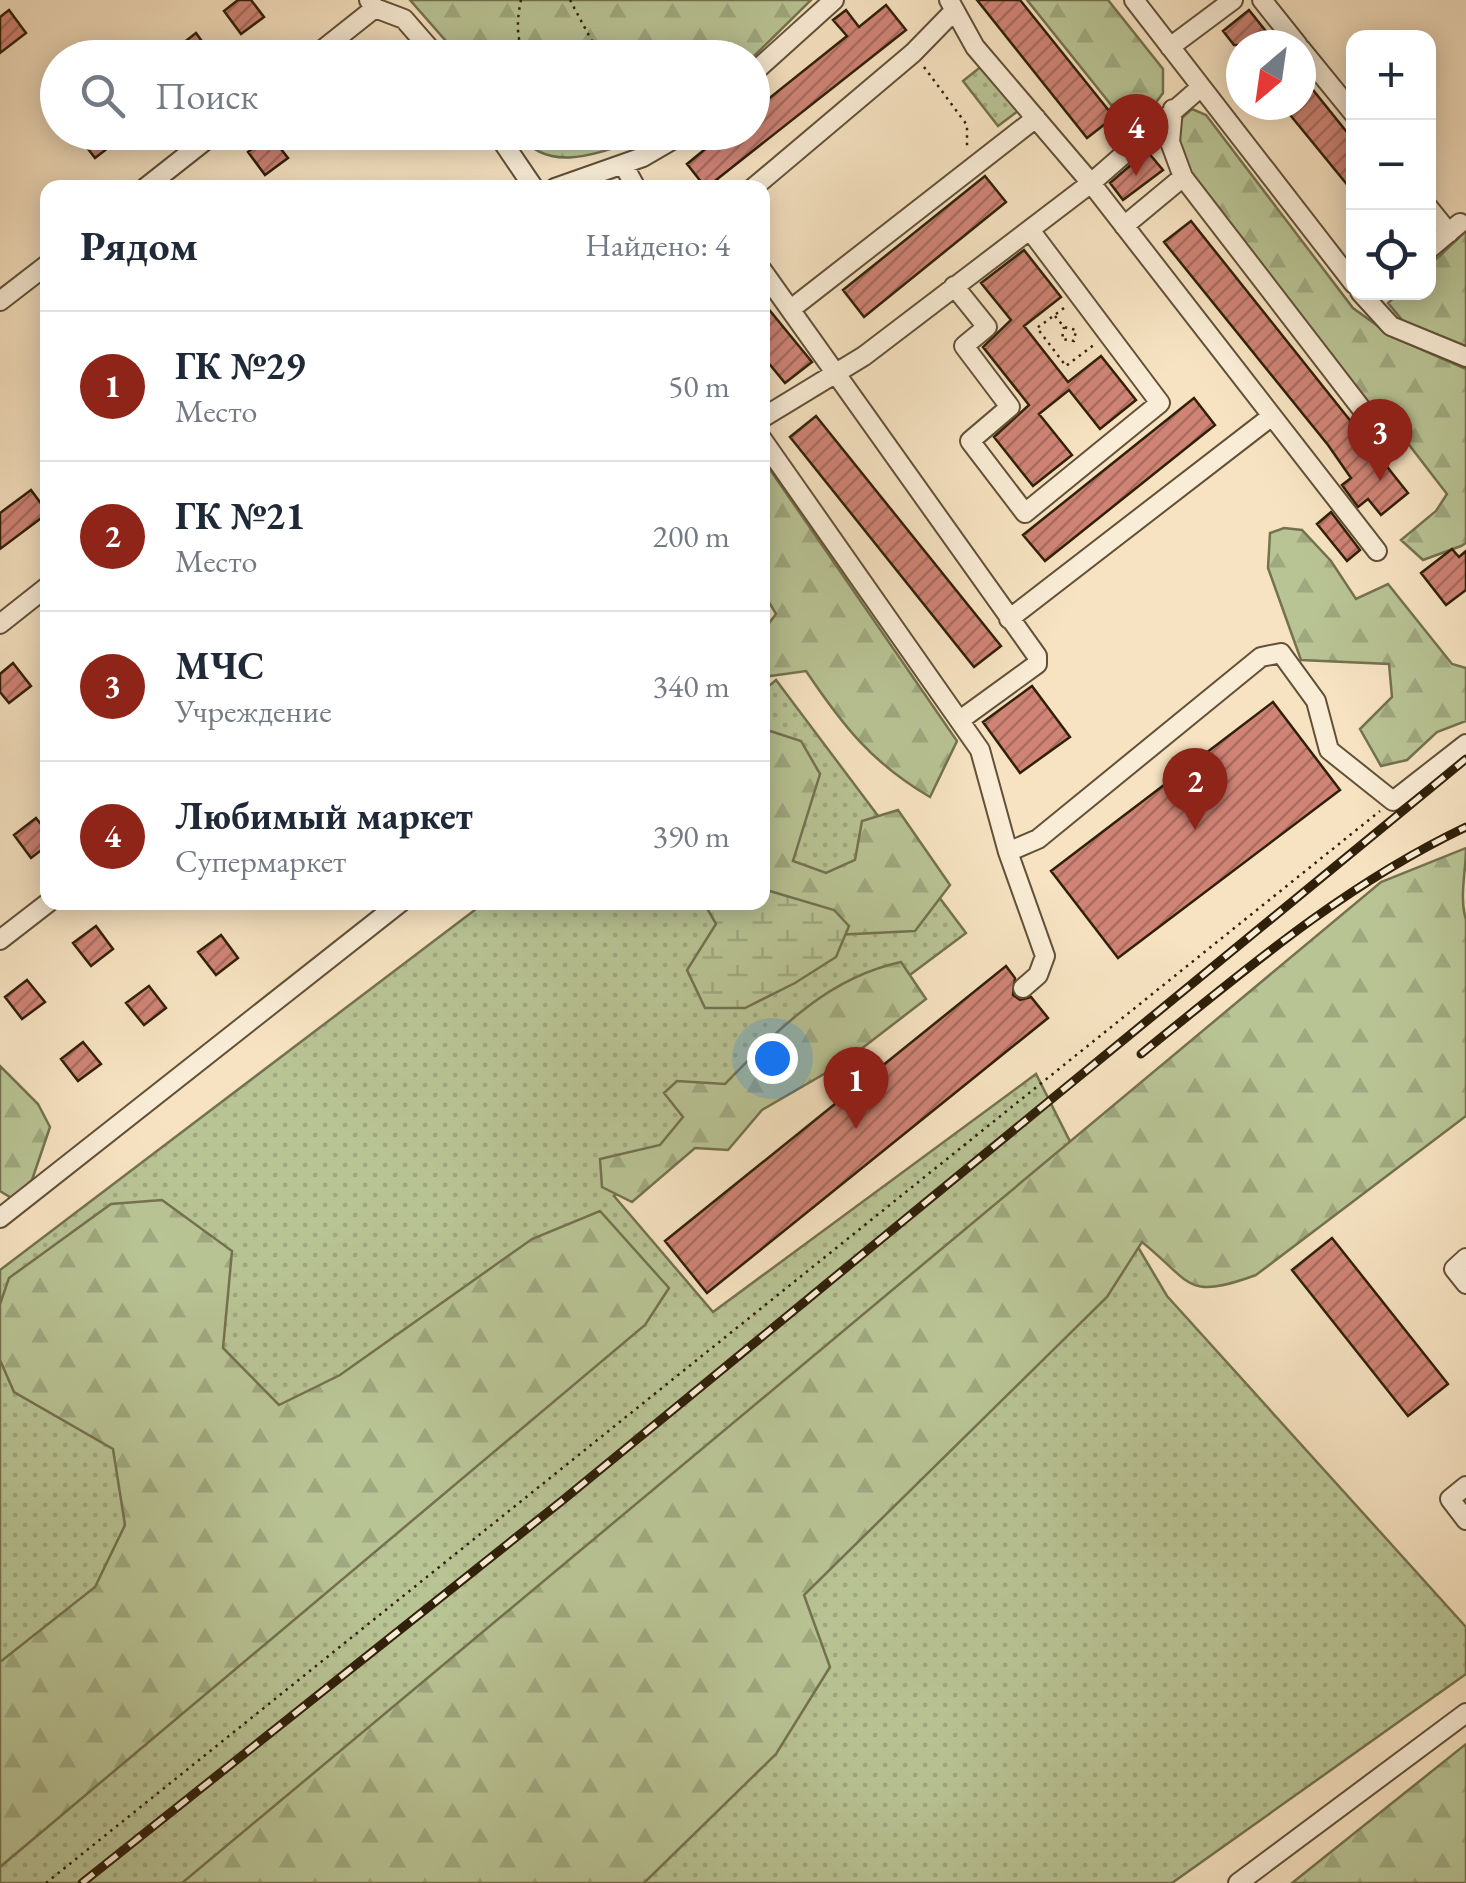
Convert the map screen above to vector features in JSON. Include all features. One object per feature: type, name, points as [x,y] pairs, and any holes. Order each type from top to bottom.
[{"type":"street","points":[[770,58],[834,0]]},
{"type":"street","points":[[1134,0],[1346,274]]},
{"type":"street","points":[[1170,47],[1233,0]]},
{"type":"street","points":[[1262,0],[1286,30]]},
{"type":"street","points":[[332,40],[372,4],[404,19],[422,40]]},
{"type":"street","points":[[763,180],[914,53],[951,5],[975,47],[1091,183],[1376,552]]},
{"type":"street","points":[[1316,67],[1346,104]]},
{"type":"street","points":[[770,413],[838,374],[1030,230],[1091,183],[1201,86]]},
{"type":"street","points":[[1174,109],[1170,142],[1183,177],[1384,438]]},
{"type":"street","points":[[790,309],[1036,118]]},
{"type":"street","points":[[155,180],[193,150]]},
{"type":"street","points":[[508,150],[529,180]]},
{"type":"street","points":[[577,180],[649,150]]},
{"type":"street","points":[[619,165],[630,180]]},
{"type":"street","points":[[1124,226],[1183,177]]},
{"type":"street","points":[[1436,213],[1455,228],[1436,243]]},
{"type":"street","points":[[954,286],[987,328],[964,346],[1010,406],[970,441],[1025,513],[1160,403],[1030,230]]},
{"type":"street","points":[[0,300],[40,270]]},
{"type":"street","points":[[770,281],[1028,642],[1037,664],[960,720]]},
{"type":"street","points":[[1371,300],[1391,326],[1466,357]]},
{"type":"street","points":[[1009,619],[1272,416]]},
{"type":"street","points":[[770,450],[980,750],[1008,852],[1045,956],[1038,975],[1024,988]]},
{"type":"street","points":[[0,624],[40,592]]},
{"type":"street","points":[[1008,852],[1038,839],[1262,657],[1281,653],[1316,700],[1329,750],[1393,801],[1466,744]]},
{"type":"street","points":[[0,940],[40,909]]},
{"type":"street","points":[[0,1218],[392,910]]},
{"type":"street","points":[[1466,1258],[1454,1269],[1466,1284]]},
{"type":"street","points":[[1466,1486],[1450,1499],[1466,1520]]},
{"type":"street","points":[[1238,1883],[1466,1713]]},
{"type":"path","points":[[520,40],[517,18],[522,0]]},
{"type":"path","points":[[570,0],[591,40]]},
{"type":"path","points":[[914,53],[967,125],[968,172]]},
{"type":"path","points":[[610,150],[619,165]]},
{"type":"path","points":[[1079,296],[1037,328],[1066,366],[1108,334]]},
{"type":"path","points":[[1054,315],[1064,327],[1076,330],[1074,341]]},
{"type":"path","points":[[1052,347],[1062,339],[1064,327]]},
{"type":"path","points":[[1062,339],[1074,341],[1083,352]]},
{"type":"path","points":[[46,1883],[1393,801]]},
{"type":"green space","points":[[410,0],[811,0],[770,40],[445,40]]},
{"type":"green space","points":[[1027,0],[1108,0],[1163,69],[1163,93],[1139,125],[1128,126]]},
{"type":"green space","points":[[983,65],[1018,111],[998,126],[963,81]]},
{"type":"green space","points":[[1192,109],[1206,115],[1353,308],[1393,337],[1466,369],[1466,543],[1423,560],[1401,540],[1436,511],[1447,494],[1376,402],[1356,416],[1182,187],[1176,123]]},
{"type":"green space","points":[[538,150],[606,150],[565,158]]},
{"type":"green space","points":[[1466,231],[1466,346],[1403,321],[1388,303],[1436,300],[1436,259]]},
{"type":"green space","points":[[770,470],[957,741],[930,797],[891,771],[860,742],[806,671],[770,676],[770,622],[776,614],[770,604]]},
{"type":"green space","points":[[1284,528],[1302,530],[1331,561],[1356,599],[1388,584],[1452,664],[1466,668],[1466,721],[1437,732],[1407,760],[1381,766],[1360,729],[1392,697],[1389,664],[1301,660],[1268,568],[1270,533]]},
{"type":"green space","points":[[776,680],[966,933],[614,1196],[713,1312],[1036,1074],[1104,1209],[1138,1247],[1167,1296],[1466,1627],[1466,1674],[1172,1883],[0,1883],[0,1270],[475,910],[770,910],[770,685]]},
{"type":"green space","points":[[770,731],[801,741],[820,774],[793,861],[826,873],[855,860],[862,821],[898,810],[950,885],[915,931],[793,937],[769,910]]},
{"type":"green space","points":[[1466,848],[1466,1116],[1256,1275],[1202,1287],[1182,1277],[1142,1242],[1107,1297],[804,1595],[830,1667],[776,1754],[644,1883],[182,1883],[1381,882]]},
{"type":"green space","points":[[770,891],[834,910],[849,926],[836,957],[795,983],[745,1008],[705,1008],[687,970],[716,924],[708,910],[770,910]]},
{"type":"green space","points":[[901,962],[926,999],[843,1063],[762,1110],[728,1150],[695,1148],[632,1202],[602,1187],[600,1159],[660,1145],[683,1117],[664,1093],[677,1081],[725,1084],[804,1009],[849,980]]},
{"type":"green space","points":[[0,1066],[38,1104],[50,1127],[32,1180],[13,1199],[0,1191]]},
{"type":"green space","points":[[162,1200],[232,1251],[223,1348],[279,1405],[340,1375],[532,1239],[600,1211],[669,1288],[645,1325],[0,1867],[0,1662],[95,1587],[125,1525],[113,1449],[14,1392],[0,1360],[0,1304],[9,1278],[111,1204]]},
{"type":"green space","points":[[1466,1744],[1466,1883],[1292,1883]]},
{"type":"building","points":[[238,0],[251,0],[264,17],[241,34],[224,11]]},
{"type":"building","points":[[977,0],[1020,0],[1114,117],[1087,138]]},
{"type":"building","points":[[886,5],[906,30],[770,137],[770,98],[847,36],[833,20],[846,10],[859,27]]},
{"type":"building","points":[[9,10],[26,33],[0,53],[0,17]]},
{"type":"building","points":[[1249,10],[1265,30],[1226,30],[1226,35],[1223,31]]},
{"type":"building","points":[[1316,94],[1346,131],[1346,183],[1294,120],[1316,120]]},
{"type":"building","points":[[89,150],[105,150],[95,158]]},
{"type":"building","points":[[282,150],[288,158],[265,175],[248,152]]},
{"type":"building","points":[[704,150],[754,150],[716,180],[700,180],[687,164]]},
{"type":"building","points":[[1147,151],[1163,170],[1123,200],[1110,183]]},
{"type":"building","points":[[985,176],[1006,202],[864,317],[843,290]]},
{"type":"building","points":[[1191,221],[1408,493],[1381,515],[1368,499],[1358,507],[1342,485],[1351,478],[1328,445],[1164,242]]},
{"type":"building","points":[[1024,250],[1061,297],[1024,326],[1068,382],[1101,356],[1136,400],[1100,429],[1069,390],[1039,414],[1072,455],[1033,486],[994,437],[1029,405],[983,347],[1011,320],[981,283]]},
{"type":"building","points":[[770,311],[812,362],[785,383],[770,365]]},
{"type":"building","points":[[1194,398],[1215,425],[1045,561],[1023,535]]},
{"type":"building","points":[[816,416],[1001,646],[974,667],[790,437]]},
{"type":"building","points":[[31,490],[40,502],[40,519],[0,549],[0,513]]},
{"type":"building","points":[[1331,512],[1360,550],[1347,561],[1317,524]]},
{"type":"building","points":[[1452,549],[1459,557],[1466,551],[1466,590],[1446,605],[1421,573]]},
{"type":"building","points":[[13,663],[31,686],[9,703],[0,692],[0,674]]},
{"type":"building","points":[[1032,686],[1070,737],[1020,773],[983,722]]},
{"type":"building","points":[[1273,702],[1340,790],[1118,958],[1051,871]]},
{"type":"building","points":[[36,818],[40,823],[40,851],[31,858],[14,835]]},
{"type":"building","points":[[96,926],[113,949],[91,966],[73,943]]},
{"type":"building","points":[[221,935],[238,958],[216,975],[198,952]]},
{"type":"building","points":[[1006,966],[1015,978],[1013,995],[1020,1000],[1031,997],[1048,1018],[707,1293],[665,1241]]},
{"type":"building","points":[[27,980],[45,1002],[22,1019],[5,997]]},
{"type":"building","points":[[149,986],[166,1008],[144,1025],[126,1003]]},
{"type":"building","points":[[83,1042],[101,1064],[78,1081],[61,1059]]},
{"type":"building","points":[[1332,1238],[1448,1384],[1408,1416],[1292,1270]]},
{"type":"railway","points":[[82,1883],[563,1500],[1466,759]]},
{"type":"railway","points":[[1141,1054],[1337,902],[1466,827]]},
{"type":"place","name":"Любимый маркет","points":[[1136,176]]},
{"type":"place","name":"МЧС","points":[[1380,481]]},
{"type":"place","name":"ГК №21","points":[[1195,830]]},
{"type":"place","name":"ГК №29","points":[[856,1129]]}]
